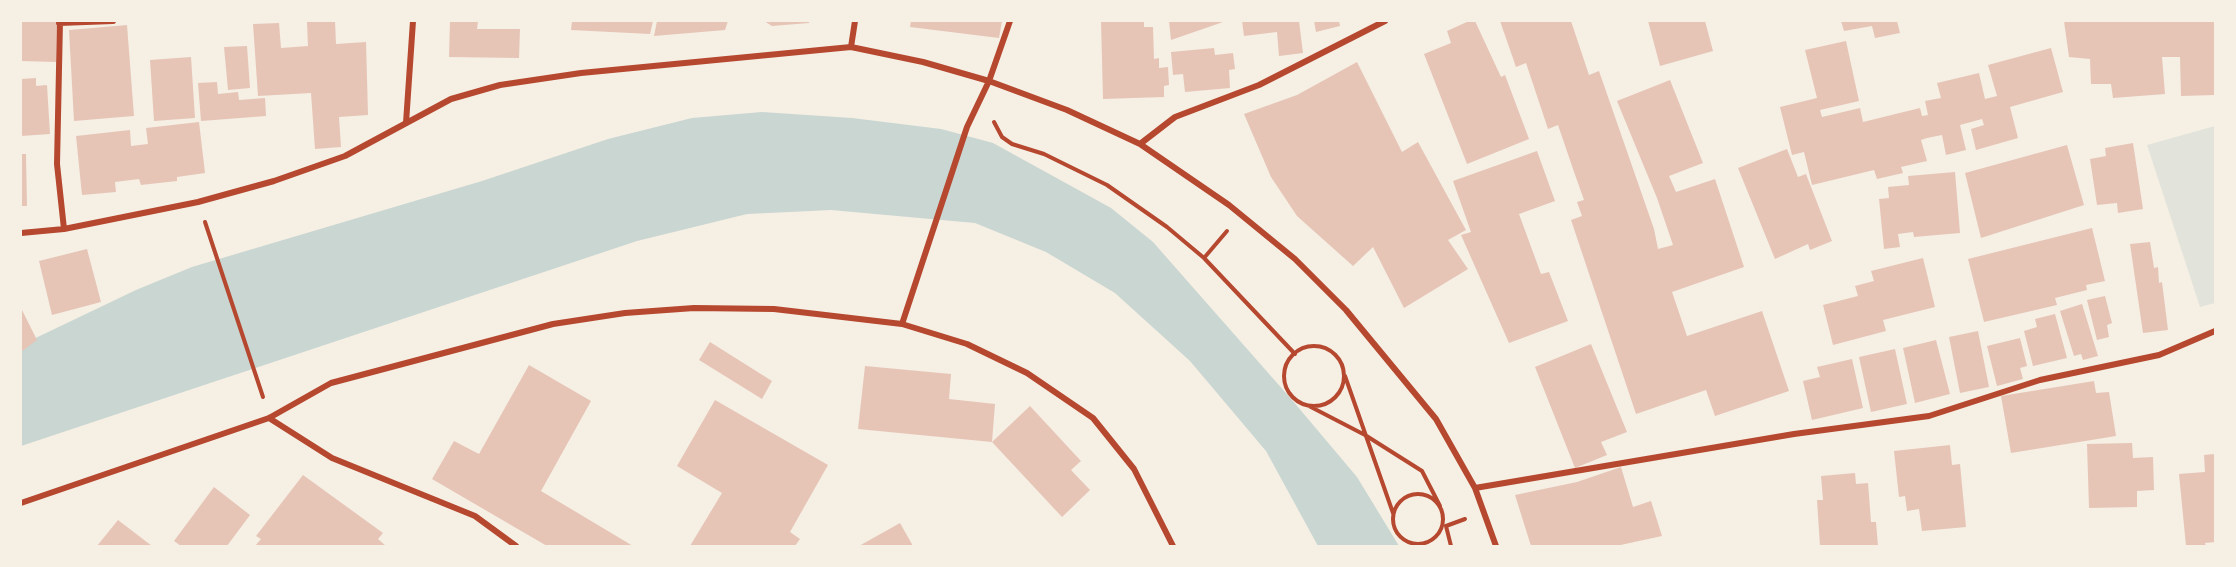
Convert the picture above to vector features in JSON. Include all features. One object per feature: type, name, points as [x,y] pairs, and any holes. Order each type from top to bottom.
[{"type":"street","points":[[64,229],[57,164],[59,22],[113,21]]},
{"type":"street","points":[[406,123],[413,21]]},
{"type":"street","points":[[851,46],[855,21]]},
{"type":"street","points":[[902,324],[968,127],[989,81],[1010,21]]},
{"type":"street","points":[[1140,144],[1175,117],[1258,85],[1385,21]]},
{"type":"street","points":[[21,233],[64,229],[198,202],[274,181],[345,156],[451,99],[500,85],[581,73],[851,46],[923,62],[989,81],[1067,110],[1140,144],[1241,215],[1295,259],[1389,359],[1436,419],[1475,489],[1496,546]]},
{"type":"street","points":[[21,503],[269,418],[331,383],[553,324],[605,316],[694,308],[774,309],[902,324],[967,344],[1027,373],[1093,418],[1134,469],[1173,546]]},
{"type":"street","points":[[1475,489],[1794,434],[1929,416],[2040,380],[2159,355],[2215,331]]},
{"type":"street","points":[[269,418],[332,458],[475,516],[516,546]]},
{"type":"path","points":[[980,98],[1002,137],[1012,144],[1044,154],[1107,185],[1136,203],[1204,258],[1295,354]]},
{"type":"path","points":[[1204,258],[1241,215]]},
{"type":"path","points":[[210,237],[256,375]]},
{"type":"path","points":[[1343,371],[1340,390],[1335,397],[1318,406],[1300,403],[1287,389],[1285,368],[1295,354],[1306,347],[1326,349],[1335,355],[1343,371],[1393,514],[1396,531],[1406,546]]},
{"type":"path","points":[[1309,405],[1365,435],[1422,471],[1440,506],[1451,546]]},
{"type":"path","points":[[1393,514],[1396,506],[1410,495],[1427,495],[1440,506]]},
{"type":"path","points":[[1401,537],[1415,544],[1430,541],[1441,530],[1443,514]]},
{"type":"shaded area","points":[[762,112],[852,118],[941,129],[993,143],[1111,208],[1153,242],[1292,400],[1357,477],[1399,546],[1318,546],[1266,451],[1190,361],[1115,293],[1046,252],[975,223],[831,210],[747,214],[637,241],[21,446],[21,345],[136,290],[192,267],[482,181],[608,139],[692,118]]},
{"type":"shaded area","points":[[2215,126],[2215,303],[2200,307],[2147,145]]},
{"type":"building","points":[[21,21],[57,21],[56,62],[21,61]]},
{"type":"building","points":[[335,21],[336,44],[366,42],[368,115],[339,117],[341,147],[315,149],[311,93],[258,96],[253,24],[279,23],[281,48],[308,46],[307,22]]},
{"type":"building","points":[[450,21],[478,21],[477,29],[520,29],[519,58],[449,57]]},
{"type":"building","points":[[572,21],[653,21],[650,34],[571,30]]},
{"type":"building","points":[[657,21],[728,21],[725,30],[654,36]]},
{"type":"building","points":[[764,21],[809,21],[809,23],[772,26]]},
{"type":"building","points":[[911,21],[1002,21],[999,38],[910,27]]},
{"type":"building","points":[[1101,21],[1144,21],[1144,27],[1153,27],[1154,59],[1159,58],[1159,68],[1168,67],[1169,85],[1164,86],[1164,97],[1103,99]]},
{"type":"building","points":[[1169,21],[1226,21],[1171,40]]},
{"type":"building","points":[[1242,21],[1299,21],[1303,53],[1279,56],[1277,32],[1244,36]]},
{"type":"building","points":[[1314,21],[1339,21],[1340,26],[1316,32]]},
{"type":"building","points":[[1469,21],[1475,21],[1501,77],[1505,75],[1529,139],[1467,164],[1424,54],[1451,43],[1447,31]]},
{"type":"building","points":[[1500,21],[1571,21],[1589,75],[1599,71],[1654,229],[1658,249],[1673,245],[1657,198],[1617,101],[1670,80],[1703,163],[1669,176],[1676,192],[1715,179],[1744,267],[1672,292],[1687,336],[1762,311],[1789,391],[1715,416],[1706,390],[1636,414],[1571,220],[1582,216],[1577,202],[1584,200],[1558,125],[1548,129],[1526,63],[1516,67]]},
{"type":"building","points":[[1648,21],[1705,21],[1713,51],[1660,66]]},
{"type":"building","points":[[1841,21],[1897,21],[1900,33],[1875,38],[1872,26],[1844,31]]},
{"type":"building","points":[[2064,21],[2215,21],[2215,95],[2181,96],[2180,57],[2162,57],[2165,94],[2113,98],[2111,84],[2091,84],[2090,59],[2069,57]]},
{"type":"building","points":[[127,25],[134,116],[74,121],[69,30]]},
{"type":"building","points":[[1846,41],[1859,101],[1820,110],[1822,117],[1860,108],[1863,122],[1920,108],[1922,116],[1928,115],[1925,101],[1941,98],[1937,83],[1979,73],[1985,99],[1997,96],[1988,65],[2051,48],[2063,92],[2010,107],[2018,138],[1976,150],[1971,129],[1984,125],[1982,119],[1960,125],[1966,150],[1946,155],[1942,135],[1927,138],[1921,140],[1927,161],[1901,167],[1903,173],[1877,179],[1874,170],[1812,185],[1804,152],[1792,155],[1780,107],[1817,98],[1805,50]]},
{"type":"building","points":[[247,46],[250,88],[228,90],[224,47]]},
{"type":"building","points":[[1214,48],[1215,55],[1233,53],[1235,69],[1229,70],[1230,88],[1185,92],[1183,74],[1173,75],[1171,52]]},
{"type":"building","points":[[191,57],[195,118],[154,121],[150,60]]},
{"type":"building","points":[[1357,62],[1402,152],[1418,142],[1466,230],[1448,240],[1468,269],[1404,308],[1373,247],[1353,266],[1297,216],[1271,177],[1244,114],[1297,95]]},
{"type":"building","points":[[36,78],[36,86],[47,85],[50,134],[21,136],[21,79]]},
{"type":"building","points":[[217,82],[218,94],[238,92],[239,100],[265,98],[266,116],[201,121],[198,83]]},
{"type":"building","points":[[199,122],[205,173],[177,177],[177,181],[141,185],[139,179],[115,182],[116,192],[82,195],[76,136],[130,130],[131,146],[148,144],[146,128]]},
{"type":"building","points":[[2133,143],[2143,209],[2118,213],[2117,203],[2097,205],[2090,159],[2106,156],[2105,148]]},
{"type":"building","points":[[2067,145],[2084,205],[1981,238],[1965,173]]},
{"type":"building","points":[[1787,149],[1798,177],[1806,174],[1832,241],[1810,250],[1808,244],[1775,259],[1738,168]]},
{"type":"building","points":[[1537,151],[1555,201],[1519,214],[1541,274],[1549,272],[1568,321],[1509,343],[1461,235],[1471,232],[1453,181]]},
{"type":"building","points":[[21,154],[26,154],[27,206],[21,206]]},
{"type":"building","points":[[1955,172],[1960,233],[1914,237],[1913,232],[1898,234],[1900,247],[1884,249],[1879,199],[1889,198],[1888,187],[1909,185],[1908,176]]},
{"type":"building","points":[[2092,228],[2105,281],[2086,285],[2087,290],[2055,298],[2057,305],[1984,322],[1968,259]]},
{"type":"building","points":[[2150,242],[2154,268],[2158,267],[2159,283],[2162,282],[2168,330],[2143,333],[2130,244]]},
{"type":"building","points":[[87,249],[101,302],[52,315],[39,261]]},
{"type":"building","points":[[1923,258],[1935,307],[1883,320],[1886,331],[1833,345],[1823,305],[1858,296],[1855,286],[1874,281],[1871,271]]},
{"type":"building","points":[[2105,296],[2112,323],[2107,325],[2109,337],[2097,340],[2087,300]]},
{"type":"building","points":[[2082,304],[2098,356],[2083,360],[2081,354],[2074,356],[2060,311]]},
{"type":"building","points":[[21,308],[37,340],[21,352]]},
{"type":"building","points":[[2055,314],[2067,358],[2033,366],[2024,331],[2037,327],[2035,319]]},
{"type":"building","points":[[1978,331],[1989,387],[1960,393],[1949,337]]},
{"type":"building","points":[[2020,338],[2027,366],[2020,368],[2023,379],[1997,386],[1987,346]]},
{"type":"building","points":[[1936,340],[1950,394],[1915,403],[1903,348]]},
{"type":"building","points":[[710,342],[772,381],[762,399],[699,360]]},
{"type":"building","points":[[1591,344],[1627,432],[1601,442],[1607,455],[1575,468],[1535,367]]},
{"type":"building","points":[[1895,349],[1907,404],[1871,412],[1859,357]]},
{"type":"building","points":[[1852,359],[1863,408],[1812,420],[1803,381],[1820,377],[1817,367]]},
{"type":"building","points":[[529,365],[591,401],[541,491],[633,546],[547,546],[432,479],[454,441],[479,454]]},
{"type":"building","points":[[865,366],[951,374],[949,399],[995,404],[992,442],[858,429]]},
{"type":"building","points":[[2094,381],[2096,393],[2109,392],[2116,436],[2011,453],[2001,396]]},
{"type":"building","points":[[715,400],[828,465],[790,532],[800,539],[795,546],[690,546],[722,493],[677,466]]},
{"type":"building","points":[[1030,406],[1081,461],[1071,470],[1090,490],[1062,517],[992,442]]},
{"type":"building","points":[[2132,443],[2133,458],[2153,457],[2154,490],[2137,491],[2137,507],[2089,508],[2087,444]]},
{"type":"building","points":[[1950,445],[1952,465],[1960,464],[1966,527],[1922,531],[1919,509],[1907,511],[1905,496],[1899,497],[1894,451]]},
{"type":"building","points":[[2215,454],[2215,542],[2205,543],[2206,546],[2186,546],[2179,474],[2205,472],[2204,455]]},
{"type":"building","points":[[1621,467],[1633,507],[1651,501],[1662,536],[1616,546],[1531,546],[1515,495],[1577,482]]},
{"type":"building","points":[[1855,473],[1856,484],[1868,483],[1871,522],[1876,522],[1878,546],[1820,546],[1817,500],[1823,500],[1821,476]]},
{"type":"building","points":[[303,475],[383,533],[378,539],[386,546],[255,546],[261,539],[256,536]]},
{"type":"building","points":[[214,487],[250,515],[227,546],[181,546],[174,541]]},
{"type":"building","points":[[118,520],[152,546],[97,546]]},
{"type":"building","points":[[900,523],[913,546],[859,546]]}]
